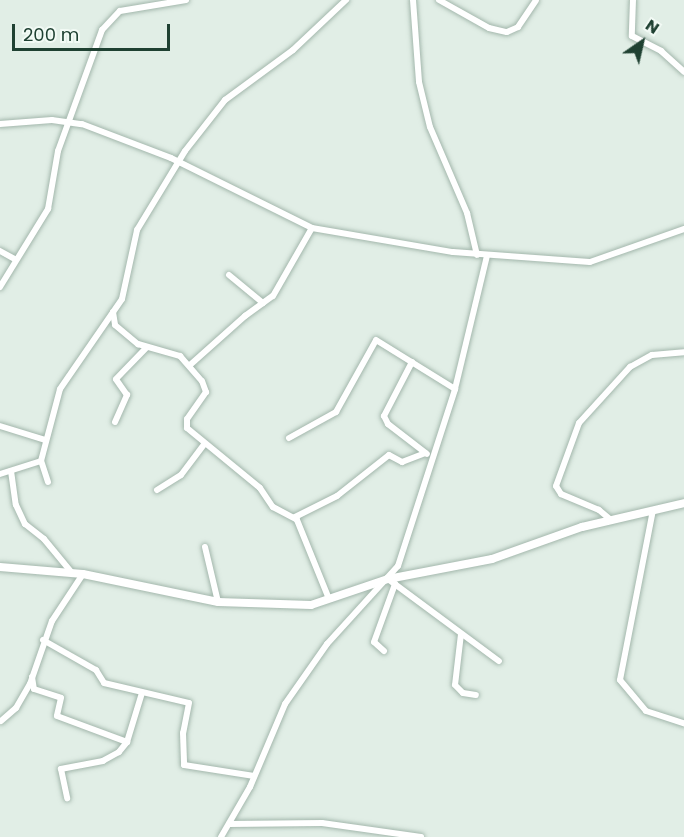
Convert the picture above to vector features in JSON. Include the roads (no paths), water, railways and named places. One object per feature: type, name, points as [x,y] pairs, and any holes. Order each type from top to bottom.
[{"type":"street","points":[[0,287],[48,208],[58,152],[108,21],[120,11],[148,2],[186,0]]},
{"type":"street","points":[[48,482],[41,461],[45,440],[65,379],[114,312],[129,278],[137,230],[185,151],[225,100],[293,50],[346,0]]},
{"type":"street","points":[[413,0],[417,70],[427,116],[475,236],[477,255]]},
{"type":"street","points":[[439,0],[489,28],[507,32],[518,27],[536,0]]},
{"type":"street","points":[[633,0],[632,36],[662,51],[684,72]]},
{"type":"street","points":[[0,124],[69,120],[180,162],[312,228],[477,255],[590,262],[684,229]]},
{"type":"street","points":[[190,365],[263,303],[285,280],[312,228]]},
{"type":"street","points":[[0,251],[16,260]]},
{"type":"street","points":[[384,651],[374,642],[391,582],[401,559],[428,455],[455,389],[487,256]]},
{"type":"street","points":[[229,275],[263,303]]},
{"type":"street","points":[[114,312],[115,325],[146,348],[171,352],[190,365],[206,392],[188,419],[187,429],[260,488],[273,507],[295,518],[329,600]]},
{"type":"street","points":[[290,438],[336,412],[374,341],[455,389]]},
{"type":"street","points":[[115,422],[127,395],[116,379],[146,348]]},
{"type":"street","points":[[611,520],[599,510],[561,494],[556,486],[579,423],[630,367],[652,355],[684,352]]},
{"type":"street","points":[[412,362],[384,416],[388,424],[428,455]]},
{"type":"street","points":[[0,426],[45,440]]},
{"type":"street","points":[[158,490],[181,475],[204,445]]},
{"type":"street","points":[[295,518],[337,496],[389,455],[402,462],[428,455]]},
{"type":"street","points":[[0,474],[41,461]]},
{"type":"street","points":[[11,471],[16,505],[25,525],[44,539],[72,573]]},
{"type":"street","points":[[0,567],[83,574],[218,602],[311,605],[391,582],[492,559],[611,520],[684,503]]},
{"type":"street","points":[[653,510],[620,680],[646,711],[684,723]]},
{"type":"street","points":[[205,547],[218,602]]},
{"type":"street","points":[[1,721],[15,708],[32,677],[44,640],[83,574]]},
{"type":"street","points":[[391,582],[499,661]]},
{"type":"street","points":[[220,837],[254,776],[276,718],[305,674],[391,582]]},
{"type":"street","points":[[461,634],[455,685],[463,693],[476,695]]},
{"type":"street","points":[[44,640],[96,670],[104,683],[189,703],[183,733],[184,765],[254,776]]},
{"type":"street","points":[[32,677],[34,689],[61,698],[57,717],[127,742]]},
{"type":"street","points":[[67,798],[61,769],[103,761],[127,742],[142,693]]},
{"type":"street","points":[[228,824],[322,823],[419,837]]}]
